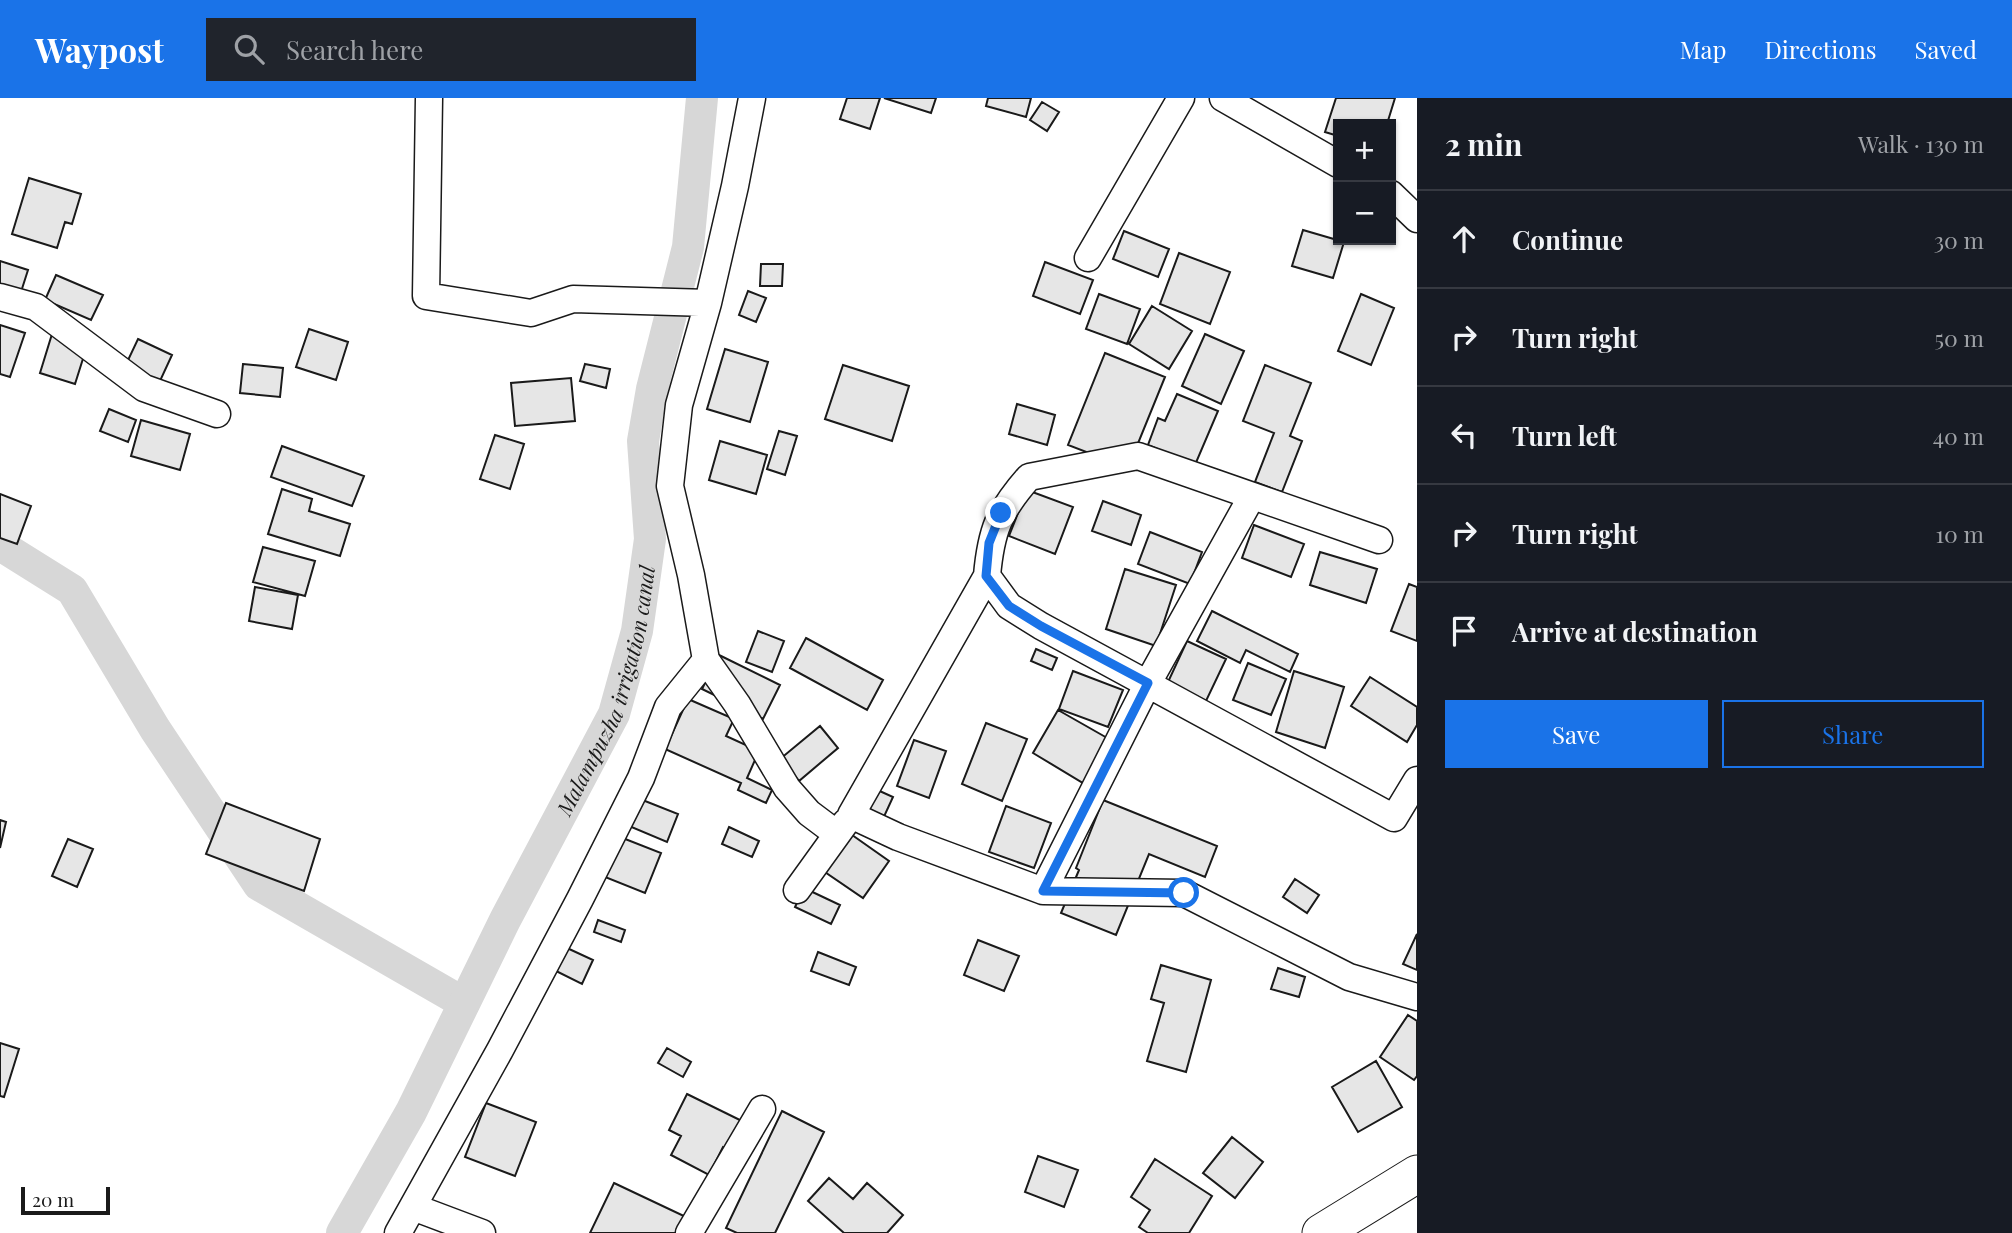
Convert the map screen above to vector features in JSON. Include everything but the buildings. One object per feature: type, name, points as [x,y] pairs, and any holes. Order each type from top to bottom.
[{"type":"main road","points":[[1321,1233],[1417,1174]]},
{"type":"street","points":[[429,98],[426,296],[531,313],[573,299],[708,303]]},
{"type":"street","points":[[752,98],[708,303],[679,405],[670,486],[691,575],[706,660],[737,704],[787,788],[809,813],[844,825],[898,837],[1043,891],[1184,893],[1349,977],[1417,997]]},
{"type":"street","points":[[1088,258],[1181,98]]},
{"type":"street","points":[[1223,98],[1333,161]]},
{"type":"street","points":[[1396,199],[1417,219]]},
{"type":"street","points":[[0,297],[36,307],[144,388],[217,414]]},
{"type":"street","points":[[797,890],[844,825],[986,576],[989,543],[1001,513],[1030,477],[1139,456],[1380,540]]},
{"type":"street","points":[[1043,891],[1148,683],[1252,496]]},
{"type":"street","points":[[986,576],[1009,606],[1041,626],[1394,818],[1417,780]]},
{"type":"street","points":[[398,1233],[580,899],[641,778],[668,707],[706,660]]},
{"type":"street","points":[[689,1233],[762,1109]]},
{"type":"street","points":[[412,1207],[482,1233]]},
{"type":"waterway","name":"Malampuzha irrigation canal","points":[[342,1233],[411,1112],[505,920],[614,714],[637,631],[650,539],[643,441],[652,389],[688,247],[702,98]]},
{"type":"waterway","points":[[0,545],[72,590],[155,729],[259,885],[464,1003]]},
{"type":"route","points":[[1001,513],[989,543],[986,576],[1009,606],[1148,683],[1043,891],[1184,893]]}]
